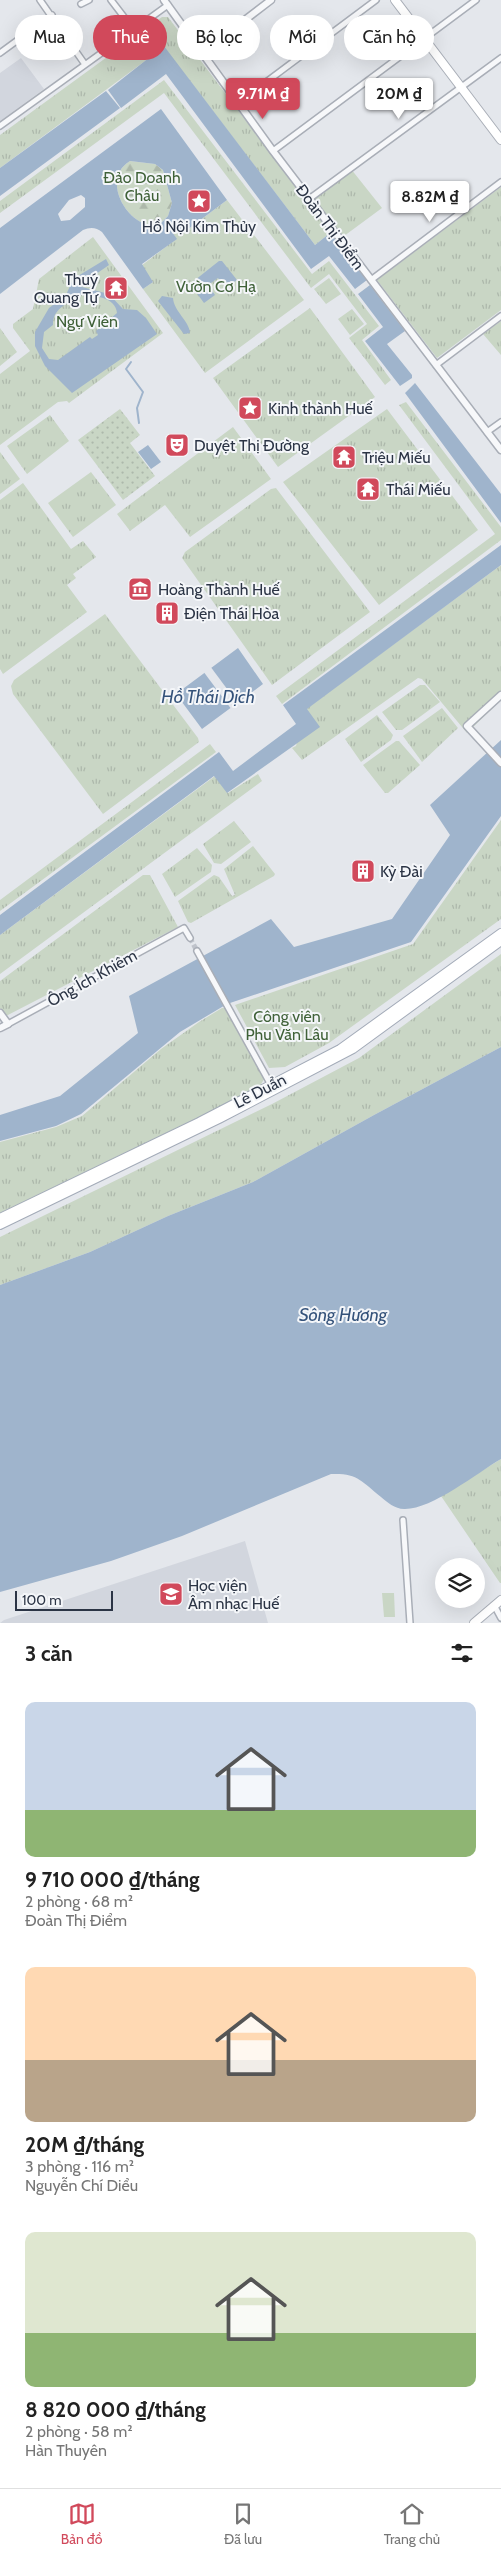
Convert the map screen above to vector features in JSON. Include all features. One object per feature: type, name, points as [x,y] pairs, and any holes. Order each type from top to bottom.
[{"type":"main road","points":[[395,0],[406,15]]},
{"type":"main road","points":[[434,52],[501,140]]},
{"type":"main road","name":"Lê Duẩn","points":[[0,1225],[272,1088],[354,1040],[501,933]]},
{"type":"main road","name":"Lê Duẩn","points":[[0,1218],[353,1049],[501,941]]},
{"type":"main road","points":[[474,1623],[501,1600]]},
{"type":"street","points":[[40,0],[51,15]]},
{"type":"street","points":[[81,4],[89,0]]},
{"type":"street","points":[[111,0],[122,15]]},
{"type":"street","points":[[251,15],[271,0]]},
{"type":"street","points":[[238,103],[376,0]]},
{"type":"street","points":[[434,31],[476,0]]},
{"type":"street","points":[[151,15],[166,2]]},
{"type":"street","name":"Đoàn Thị Điểm","points":[[166,2],[177,17]]},
{"type":"street","points":[[0,53],[15,42]]},
{"type":"street","points":[[0,126],[93,57]]},
{"type":"street","points":[[308,199],[501,58]]},
{"type":"street","name":"Đoàn Thị Điểm","points":[[208,60],[308,199],[501,450]]},
{"type":"street","points":[[273,151],[395,60]]},
{"type":"street","points":[[371,280],[501,182]]},
{"type":"street","points":[[436,365],[501,316]]},
{"type":"street","points":[[487,432],[501,422]]},
{"type":"street","points":[[501,695],[467,726],[501,763]]},
{"type":"street","name":"Ông Ích Khiêm","points":[[0,1028],[184,928],[190,938]]},
{"type":"street","points":[[197,951],[272,1088]]},
{"type":"street","points":[[0,1013],[8,1024]]},
{"type":"street","points":[[403,1520],[410,1623]]},
{"type":"street","points":[[494,1606],[501,1618]]},
{"type":"shaded area","points":[[18,60],[22,60],[44,89],[0,121],[0,73]]},
{"type":"shaded area","name":"Học viện Âm nhạc Huế","points":[[245,1541],[268,1623],[0,1623],[4,1620]]},
{"type":"green space","points":[[167,17],[177,29],[177,60],[200,60],[330,233],[315,245],[167,51]]},
{"type":"green space","points":[[103,60],[146,60],[0,168],[0,135]]},
{"type":"green space","points":[[164,80],[312,274],[329,261],[379,326],[362,340],[391,380],[385,385],[349,338],[367,324],[329,274],[311,288],[164,93],[0,213],[0,201]]},
{"type":"green space","name":"Đảo Doanh Châu","points":[[130,161],[155,164],[163,170],[172,203],[168,216],[159,225],[148,225],[138,221],[122,203],[117,180],[121,169]]},
{"type":"green space","points":[[351,169],[382,208],[340,239],[309,201]]},
{"type":"green space","points":[[501,187],[501,310],[437,358],[377,280]]},
{"type":"green space","name":"Vườn Cơ Hạ","points":[[227,200],[304,300],[205,373],[143,289],[153,282],[141,266],[176,239],[172,232],[179,227],[183,233]]},
{"type":"green space","name":"Ngự Viên","points":[[93,237],[163,333],[69,403],[67,401],[58,402],[0,445],[0,374],[30,351],[13,328],[13,324],[33,309],[39,279]]},
{"type":"green space","points":[[329,278],[341,294],[326,304],[314,289]]},
{"type":"green space","points":[[310,308],[375,397],[278,467],[213,378]]},
{"type":"green space","points":[[352,309],[364,324],[350,335],[338,319]]},
{"type":"green space","points":[[501,321],[501,355],[483,334]]},
{"type":"green space","points":[[0,328],[17,352],[0,366]]},
{"type":"green space","points":[[406,402],[501,527],[501,540],[282,704],[276,696],[495,534],[399,405]]},
{"type":"green space","points":[[120,409],[140,435],[130,443],[155,476],[123,500],[78,440]]},
{"type":"green space","points":[[387,409],[478,530],[379,605],[283,482]]},
{"type":"green space","points":[[50,415],[69,441],[27,474],[7,446]]},
{"type":"green space","points":[[233,427],[271,479],[190,537],[165,505],[130,531],[117,514]]},
{"type":"green space","points":[[0,452],[20,479],[0,494]]},
{"type":"green space","points":[[91,472],[116,505],[73,537],[48,503]]},
{"type":"green space","points":[[23,483],[71,549],[83,541],[96,557],[73,574],[76,578],[67,585],[87,612],[3,674],[0,669],[0,500]]},
{"type":"green space","points":[[276,488],[370,612],[272,685],[182,558],[185,552],[271,489]]},
{"type":"green space","points":[[501,565],[501,700],[467,733],[422,679],[418,678],[302,760],[292,748],[296,746],[306,709]]},
{"type":"green space","points":[[105,614],[198,738],[199,742],[103,814],[13,694],[11,686],[14,680]]},
{"type":"green space","points":[[420,685],[425,685],[440,702],[402,730],[396,730],[382,712]]},
{"type":"green space","points":[[442,708],[458,728],[422,762],[403,736]]},
{"type":"green space","points":[[377,715],[393,735],[391,740],[361,762],[345,739]]},
{"type":"green space","points":[[396,741],[399,741],[420,765],[388,793],[385,793],[363,765]]},
{"type":"green space","points":[[210,744],[216,752],[0,911],[0,900]]},
{"type":"green space","points":[[258,774],[262,781],[0,974],[0,935],[215,776],[228,793]]},
{"type":"green space","name":"Công viên Phu Văn Lâu","points":[[501,820],[501,919],[329,1043],[285,1067],[269,1068],[235,1005],[413,944]]},
{"type":"green space","points":[[234,821],[251,842],[221,864],[214,863],[203,844]]},
{"type":"green space","points":[[253,846],[275,874],[274,876],[191,923],[188,922],[178,901],[214,875],[219,877],[232,896],[235,895],[224,869]]},
{"type":"green space","points":[[197,848],[212,865],[211,872],[175,897],[162,874]]},
{"type":"green space","points":[[143,875],[150,875],[178,927],[6,1016],[0,1008],[0,981]]},
{"type":"green space","points":[[501,954],[501,1047],[253,1182],[168,1216],[90,1252],[0,1285],[0,1237],[272,1104],[359,1058]]},
{"type":"green space","points":[[222,1008],[227,1008],[264,1079],[259,1088],[0,1213],[0,1142],[56,1127],[82,1116],[161,1049]]},
{"type":"green space","points":[[501,1459],[501,1583],[485,1561],[485,1558],[483,1558],[441,1496]]},
{"type":"green space","points":[[382,1593],[394,1593],[395,1617],[384,1617]]},
{"type":"water","points":[[167,50],[315,245],[330,233],[367,280],[355,289],[329,256],[311,269],[166,74],[121,108],[108,90],[146,60],[167,60]]},
{"type":"water","points":[[106,91],[120,108],[0,196],[0,168]]},
{"type":"water","name":"Hồ Nội Kim Thủy","points":[[161,109],[227,200],[183,233],[178,227],[172,232],[177,239],[142,264],[153,282],[143,289],[102,232],[91,228],[83,230],[0,294],[0,228]],"holes":[[[130,161],[155,164],[163,170],[172,203],[168,216],[159,225],[148,225],[138,221],[122,203],[117,180],[121,169]],[[81,195],[85,198],[85,207],[70,220],[61,221],[58,214],[69,200]]]},
{"type":"water","points":[[106,259],[109,265],[83,283],[82,287],[109,294],[123,309],[137,310],[146,318],[157,334],[72,393],[45,366],[35,346],[35,332],[49,308],[66,295],[73,279]],"holes":[[[81,295],[97,296],[108,300],[113,303],[117,313],[96,331],[98,335],[92,339],[90,337],[58,360],[49,359],[42,348],[44,332],[53,325],[53,319],[58,310]]]},
{"type":"water","points":[[219,261],[222,261],[237,280],[226,288],[218,278],[208,285],[215,295],[204,303],[190,284]]},
{"type":"water","points":[[370,285],[405,331],[387,344],[412,375],[412,378],[400,386],[365,341],[383,327],[358,294]]},
{"type":"water","points":[[162,296],[173,298],[176,308],[187,324],[190,333],[184,334],[158,301]]},
{"type":"water","points":[[415,383],[501,494],[501,523],[405,393]]},
{"type":"water","points":[[148,445],[161,462],[151,469],[138,452]]},
{"type":"water","points":[[501,545],[501,565],[307,709],[320,727],[227,793],[214,776],[0,935],[0,915],[219,752],[233,771],[296,724],[283,705]]},
{"type":"water","name":"Hồ Thái Dịch","points":[[238,648],[263,684],[202,729],[176,694]]},
{"type":"water","points":[[501,740],[501,816],[411,942],[227,1004],[180,1032],[81,1114],[56,1126],[0,1141],[0,1115],[60,1096],[138,1033],[129,996],[271,919],[294,947],[392,919],[450,835],[430,805]]},
{"type":"water","name":"Sông Hương","points":[[501,1047],[501,1459],[454,1490],[427,1504],[404,1509],[391,1505],[359,1479],[347,1475],[331,1474],[182,1536],[111,1561],[0,1592],[0,1285],[90,1252],[168,1216],[253,1182]]},
{"type":"pier","points":[[210,666],[239,705],[232,710],[203,671]]},
{"type":"waterway","points":[[131,362],[126,369],[143,392],[137,408],[139,423]]},
{"type":"tunnel","points":[[190,938],[197,951]]},
{"type":"place","name":"Hồ Nội Kim Thủy","points":[[199,201]]},
{"type":"place","name":"Thuý Quang Tự","points":[[116,288]]},
{"type":"place","name":"Kinh thành Huế","points":[[250,408]]},
{"type":"place","name":"Duyệt Thị Đường","points":[[177,445]]},
{"type":"place","name":"Triệu Miếu","points":[[344,457]]},
{"type":"place","name":"Thái Miếu","points":[[368,489]]},
{"type":"place","name":"Hoàng Thành Huế","points":[[140,589]]},
{"type":"place","name":"Điện Thái Hòa","points":[[167,613]]},
{"type":"place","name":"Kỳ Đài","points":[[363,871]]},
{"type":"place","name":"Học viện Âm nhạc Huế","points":[[171,1594]]}]
